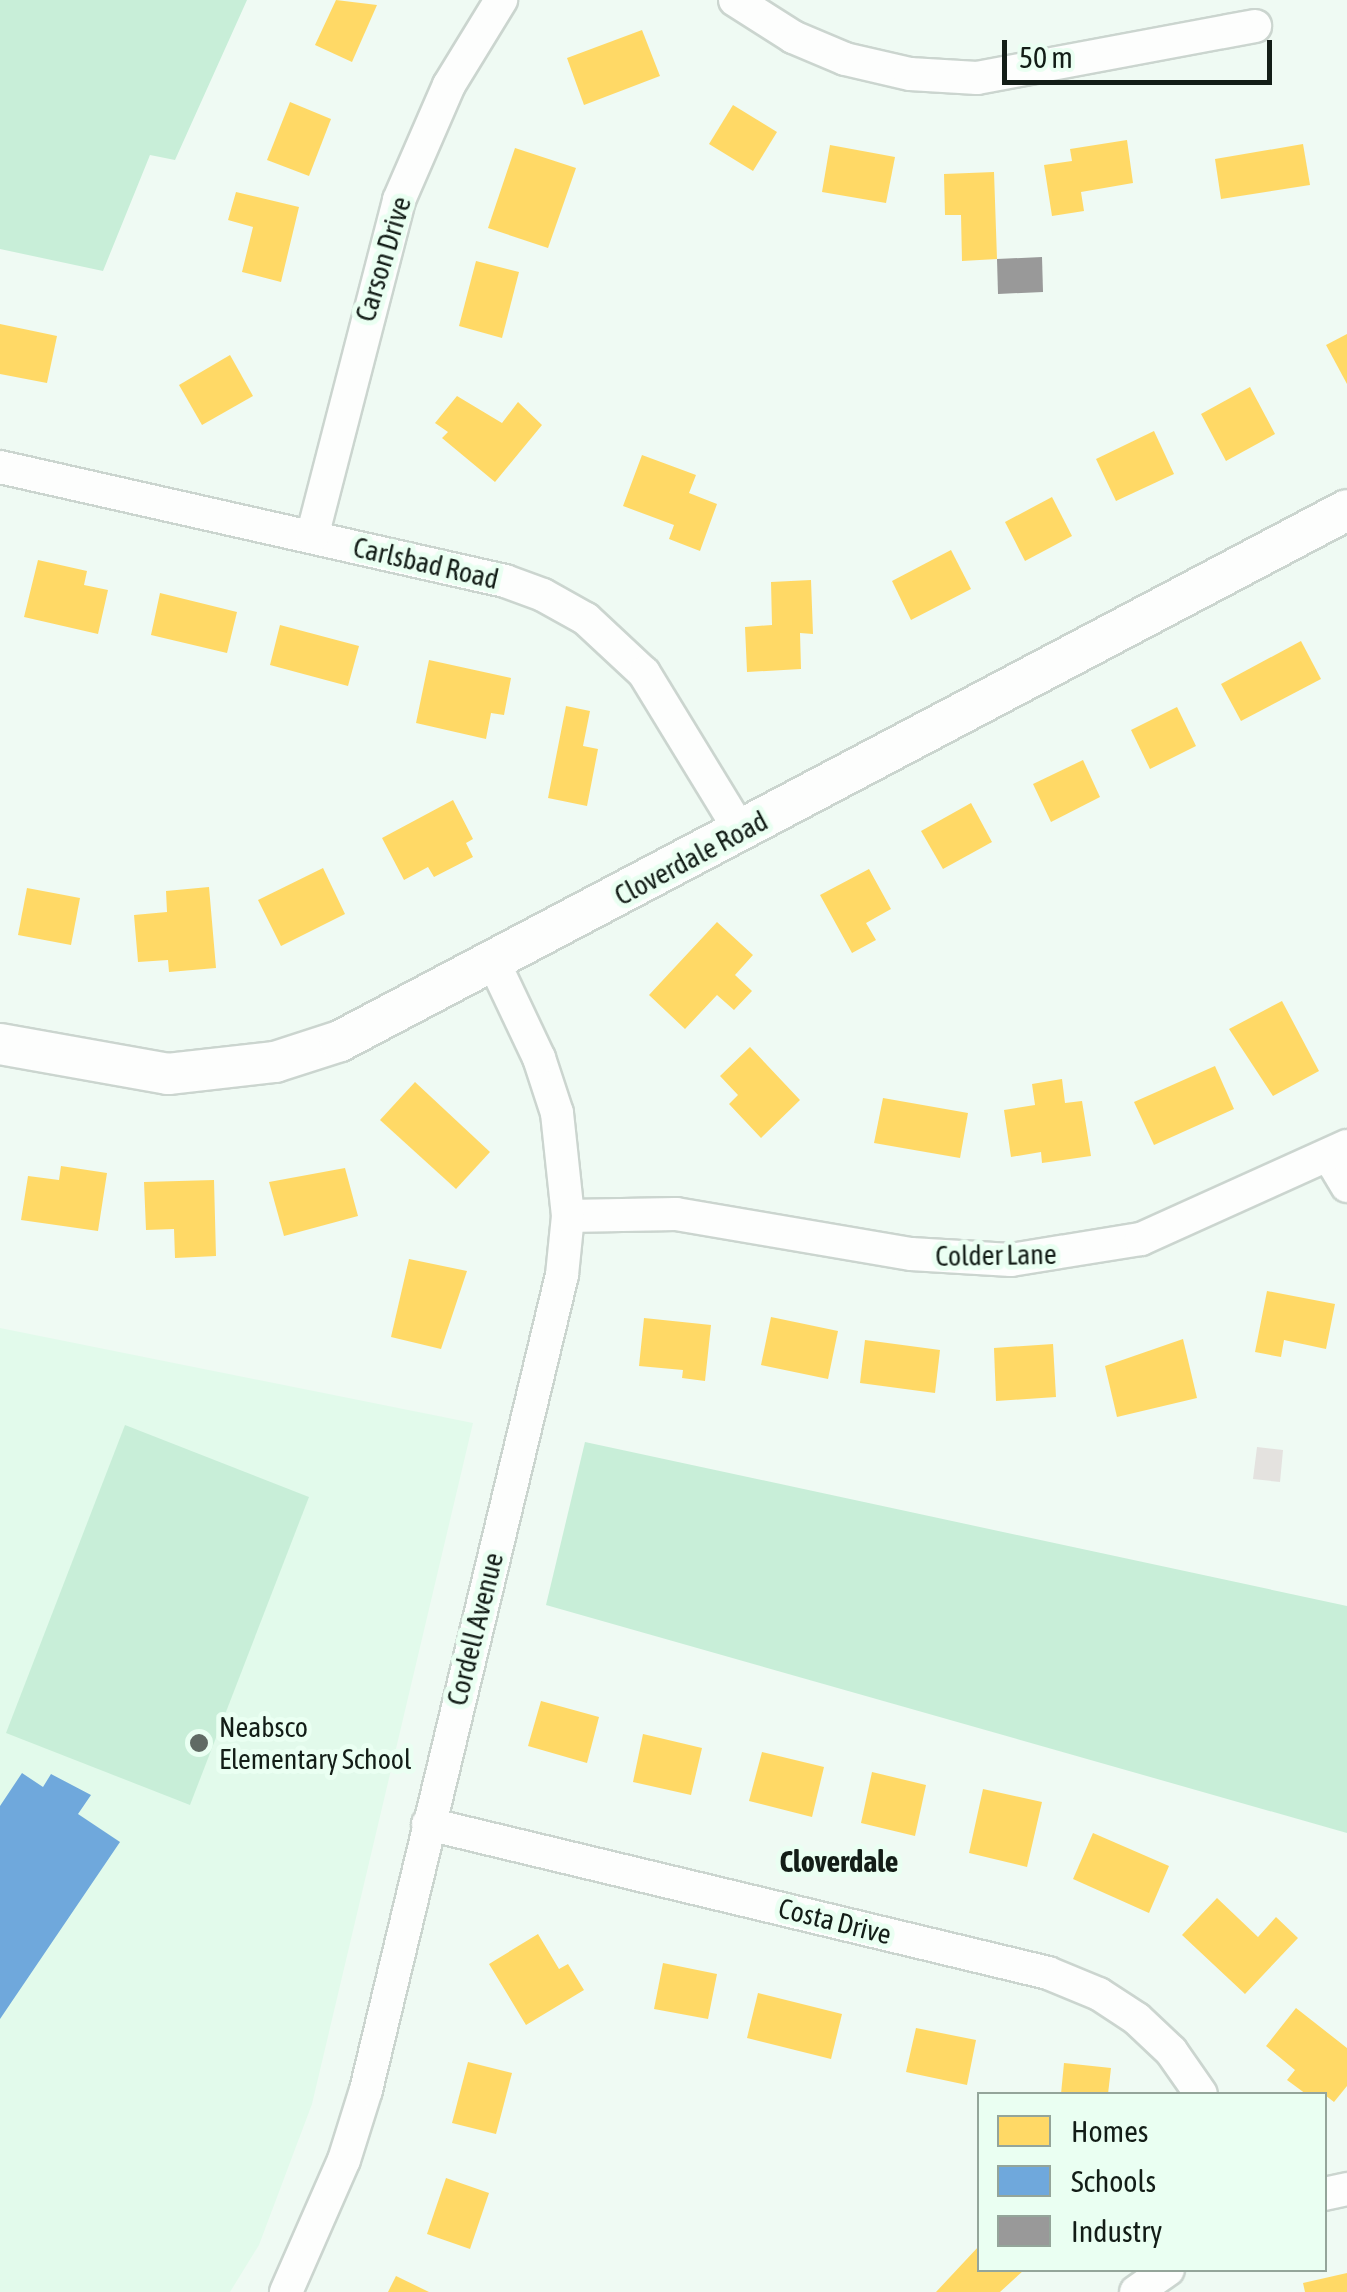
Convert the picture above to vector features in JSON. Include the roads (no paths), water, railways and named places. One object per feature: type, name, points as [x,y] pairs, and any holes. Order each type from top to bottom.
[{"type":"street","name":"Carson Drive","points":[[312,537],[399,200],[449,85],[501,0]]},
{"type":"street","points":[[735,0],[793,37],[844,59],[910,74],[977,78],[1255,26]]},
{"type":"street","name":"Carlsbad Road","points":[[0,467],[505,581],[586,619],[644,674],[741,832]]},
{"type":"street","name":"Cloverdale Road","points":[[0,1044],[108,1068],[228,1071],[340,1041],[1347,510]]},
{"type":"street","name":"Cordell Avenue","points":[[286,2292],[355,2125],[562,1275],[568,1216],[558,1113],[540,1058],[494,963]]},
{"type":"street","points":[[1338,1151],[1347,1186]]},
{"type":"street","name":"Colder Lane","points":[[568,1216],[676,1214],[911,1254],[1011,1260],[1141,1239],[1338,1151]]},
{"type":"street","name":"Costa Drive","points":[[428,1824],[1048,1973],[1099,1994],[1137,2019],[1171,2051],[1200,2092]]},
{"type":"street","points":[[1136,2292],[1165,2272]]},
{"type":"place","name":"Neabsco Elementary School","points":[[199,1743]]},
{"type":"district","name":"Cloverdale","points":[[839,1861]]}]
